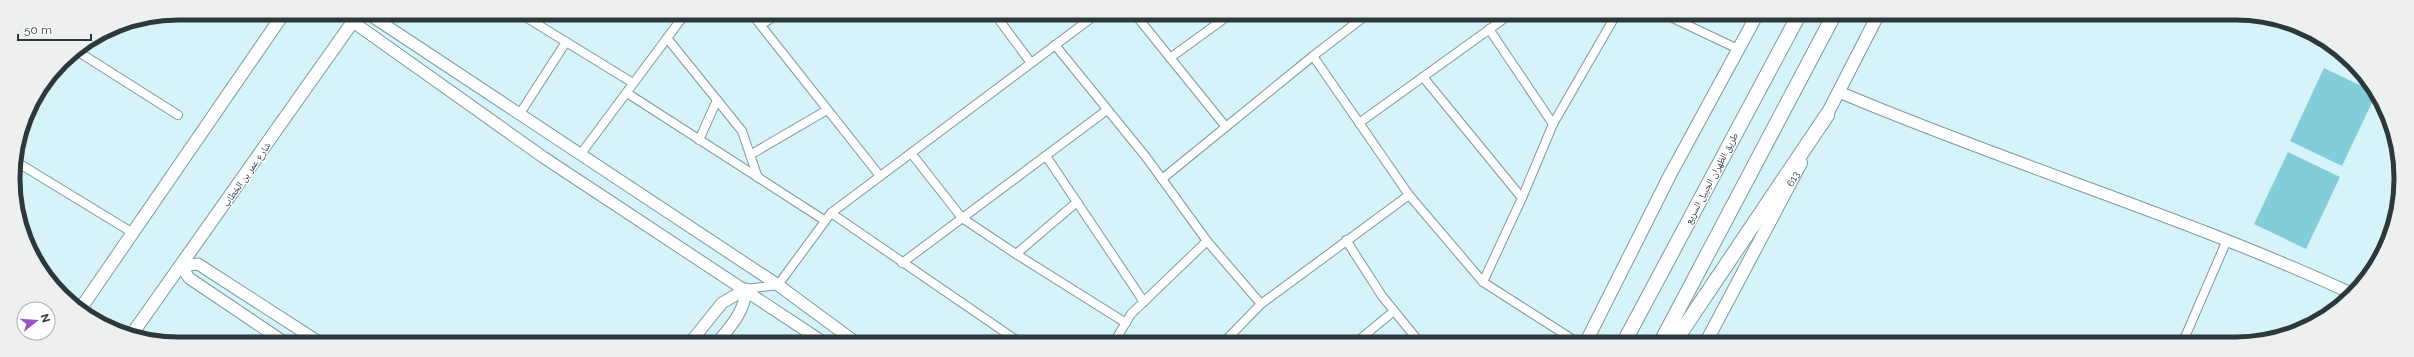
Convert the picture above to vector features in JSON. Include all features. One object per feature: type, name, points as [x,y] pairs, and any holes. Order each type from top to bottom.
[{"type":"highway","name":"طريق الظهران الجبيل السريع","points":[[1627,337],[1797,20]]},
{"type":"highway","points":[[1664,337],[1831,20]]},
{"type":"highway","points":[[1678,337],[1827,115]]},
{"type":"main road","points":[[83,305],[279,20]]},
{"type":"main road","name":"شارع عمر بن الخطاب","points":[[134,331],[354,20]]},
{"type":"main road","points":[[1589,337],[1670,175],[1754,20]]},
{"type":"main road","name":"613","points":[[1709,337],[1827,115],[1875,20]]},
{"type":"street","points":[[360,20],[543,158],[746,289],[816,337]]},
{"type":"street","points":[[377,20],[778,285],[849,337]]},
{"type":"street","points":[[530,20],[634,84]]},
{"type":"street","points":[[580,155],[682,20]]},
{"type":"street","points":[[757,20],[880,176]]},
{"type":"street","points":[[761,25],[768,20]]},
{"type":"street","points":[[999,20],[1031,63]]},
{"type":"street","points":[[695,337],[722,303],[746,289],[778,285],[824,220],[831,213],[1089,20]]},
{"type":"street","points":[[1140,20],[1226,127]]},
{"type":"street","points":[[1170,58],[1222,20]]},
{"type":"street","points":[[1162,179],[1359,20]]},
{"type":"street","points":[[1359,123],[1502,20]]},
{"type":"street","points":[[1483,282],[1522,198],[1553,124],[1613,20]]},
{"type":"street","points":[[1677,20],[1738,49]]},
{"type":"street","points":[[1489,29],[1553,124]]},
{"type":"street","points":[[667,38],[742,131],[758,178]]},
{"type":"street","points":[[519,115],[566,42]]},
{"type":"street","points":[[1055,45],[1162,179],[1207,241],[1261,304]]},
{"type":"street","points":[[81,54],[178,115]]},
{"type":"street","points":[[1313,56],[1409,195],[1483,282],[1569,337]]},
{"type":"street","points":[[1423,77],[1522,198]]},
{"type":"street","points":[[1839,92],[1929,130],[2277,259],[2347,291]]},
{"type":"street","points":[[626,93],[824,220]]},
{"type":"street","points":[[699,140],[717,100]]},
{"type":"street","points":[[750,155],[827,110]]},
{"type":"street","points":[[902,263],[1107,110]]},
{"type":"street","points":[[911,153],[962,218],[1016,254],[1126,323]]},
{"type":"street","points":[[1046,156],[1144,302]]},
{"type":"street","points":[[20,164],[133,233]]},
{"type":"street","points":[[1229,337],[1261,304],[1409,195]]},
{"type":"street","points":[[1016,254],[1077,202]]},
{"type":"street","points":[[831,213],[1012,337]]},
{"type":"street","points":[[1346,240],[1382,296],[1416,337]]},
{"type":"street","points":[[2185,337],[2226,240]]},
{"type":"street","points":[[1117,337],[1126,323],[1144,302],[1207,241]]},
{"type":"street","points":[[277,337],[189,278],[181,266],[198,264],[311,337]]},
{"type":"street","points":[[721,337],[746,302],[746,289]]},
{"type":"street","points":[[1362,337],[1394,311]]},
{"type":"shaded area","points":[[2324,68],[2365,88],[2373,100],[2342,166],[2290,141]]},
{"type":"shaded area","points":[[2288,152],[2340,177],[2306,249],[2254,224]]}]
